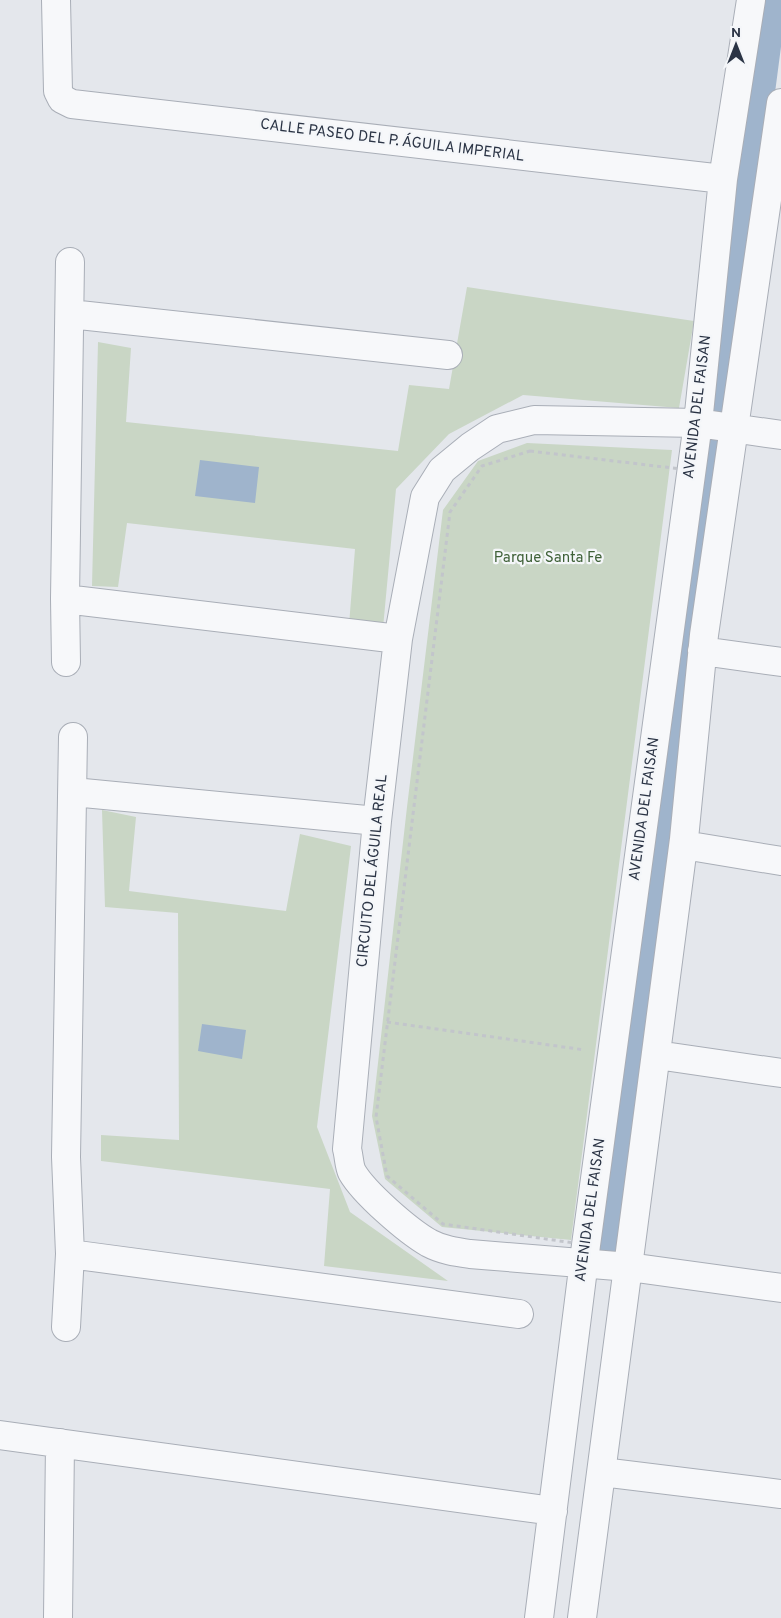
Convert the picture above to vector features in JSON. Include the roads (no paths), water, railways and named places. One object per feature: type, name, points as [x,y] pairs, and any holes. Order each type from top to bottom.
[{"type":"street","name":"CALLE PASEO DEL P. ÁGUILA IMPERIAL","points":[[56,0],[58,91],[62,99],[72,104],[723,179]]},
{"type":"street","name":"AVENIDA DEL FAISAN","points":[[539,1618],[584,1264],[698,423],[723,179],[751,0]]},
{"type":"street","points":[[582,1618],[684,844],[702,651],[734,428],[773,222],[781,103]]},
{"type":"street","points":[[66,662],[70,262]]},
{"type":"street","points":[[70,314],[448,355]]},
{"type":"street","name":"CIRCUITO DEL ÁGUILA REAL","points":[[781,435],[698,423],[534,420],[497,429],[470,447],[442,470],[425,497],[398,639],[377,821],[347,1149],[352,1171],[366,1190],[398,1220],[430,1243],[449,1250],[470,1254],[629,1267],[781,1288]]},
{"type":"street","points":[[66,599],[398,639]]},
{"type":"street","points":[[702,651],[781,662]]},
{"type":"street","points":[[66,1327],[70,1254],[66,1157],[73,737]]},
{"type":"street","points":[[73,792],[377,821]]},
{"type":"street","points":[[684,844],[781,861]]},
{"type":"street","points":[[657,1055],[781,1073]]},
{"type":"street","points":[[70,1254],[520,1314]]},
{"type":"street","points":[[0,1435],[553,1511]]},
{"type":"street","points":[[58,1618],[60,1443]]},
{"type":"street","points":[[602,1472],[781,1494]]},
{"type":"water","points":[[200,460],[259,467],[255,503],[195,496]]},
{"type":"water","points":[[202,1024],[246,1030],[242,1059],[198,1051]]},
{"type":"waterway","points":[[720,405],[773,0]]},
{"type":"waterway","points":[[613,1245],[715,448]]},
{"type":"park label","name":"Parque Santa Fe","points":[[548,558]]}]
